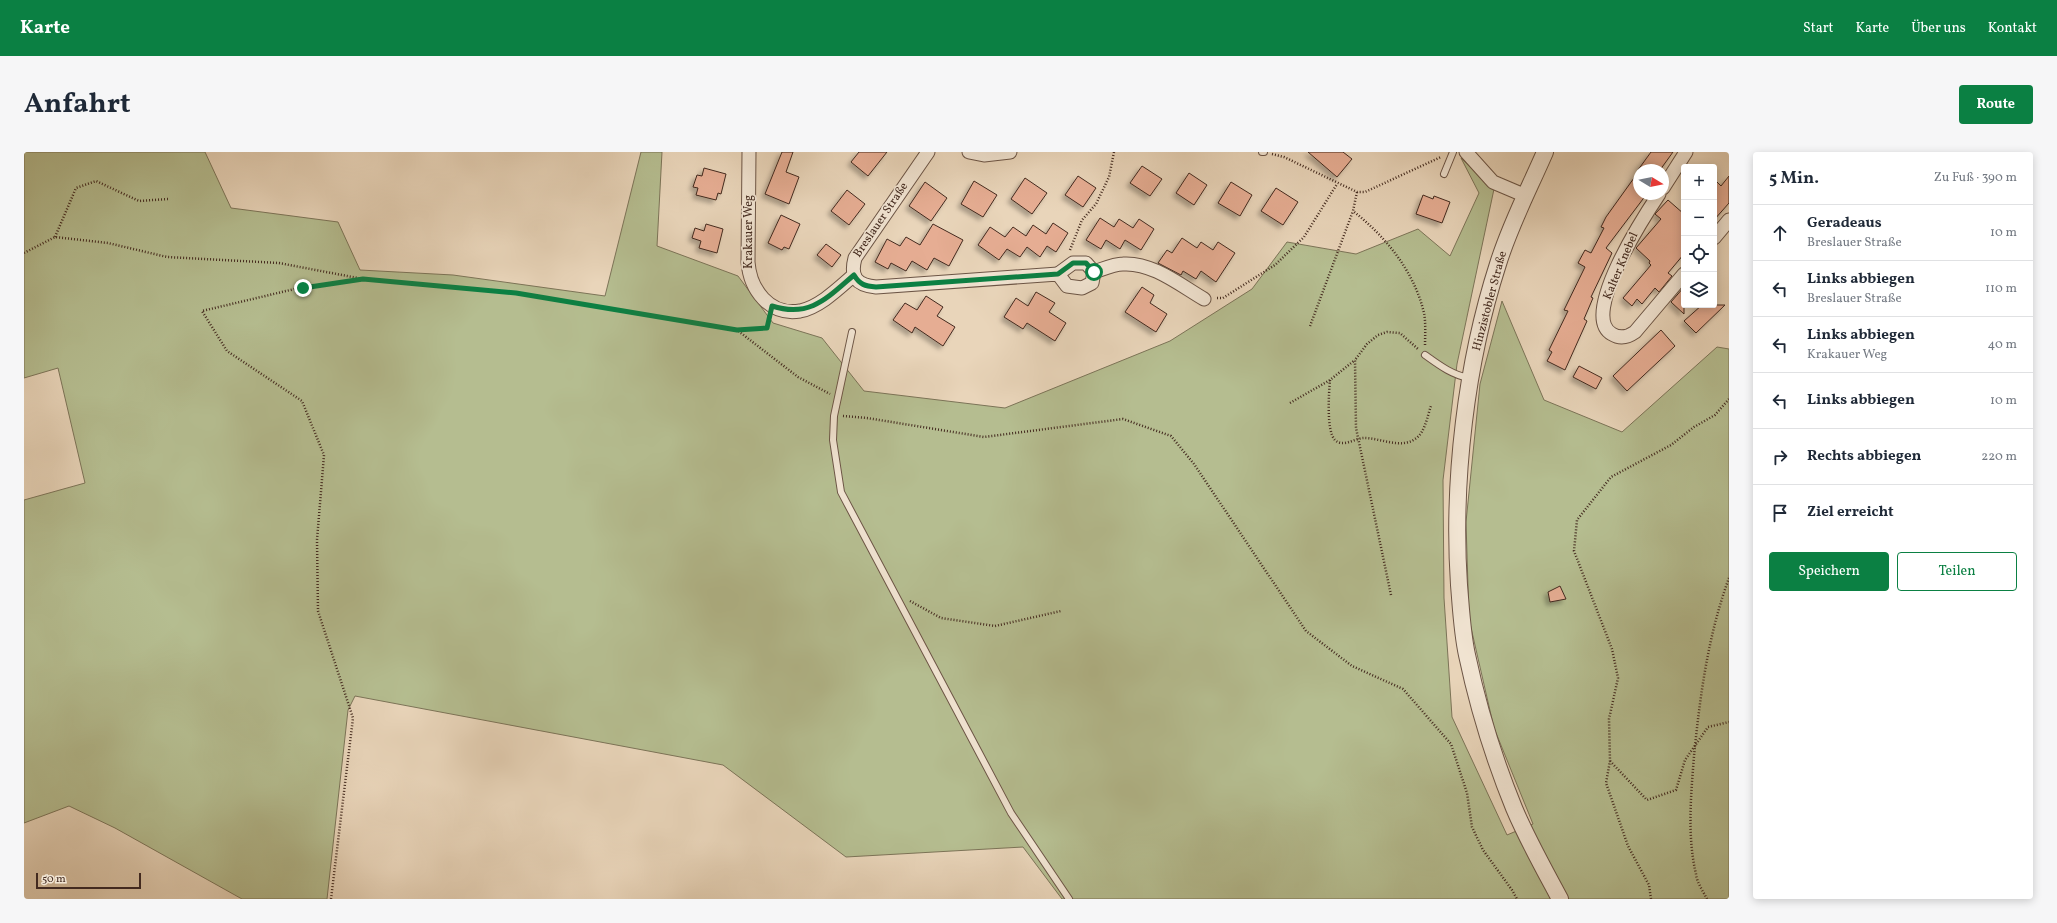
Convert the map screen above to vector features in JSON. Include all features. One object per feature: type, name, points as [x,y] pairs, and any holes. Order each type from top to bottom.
[{"type":"street","name":"Krakauer Weg","points":[[749,152],[749,276],[758,292],[772,306]]},
{"type":"street","points":[[969,152],[984,155],[1010,152]]},
{"type":"street","points":[[1466,152],[1493,182],[1526,196]]},
{"type":"street","name":"Hinzistobler Straße","points":[[1545,152],[1511,229],[1498,264],[1484,317],[1471,379],[1461,457],[1458,516],[1458,558],[1460,601],[1466,654],[1492,750],[1515,810],[1560,899]]},
{"type":"street","points":[[1669,179],[1686,152]]},
{"type":"street","name":"Breslauer Straße","points":[[924,153],[855,258],[852,268],[858,282],[865,286],[876,287],[1058,274],[1073,263],[1086,263],[1094,272]]},
{"type":"street","name":"Kalter Knebel","points":[[1655,200],[1634,232],[1612,280],[1602,312],[1603,325],[1607,330],[1618,336],[1630,335],[1635,332],[1681,278]]},
{"type":"street","points":[[1716,236],[1729,220]]},
{"type":"street","points":[[1058,274],[1067,286],[1082,288],[1092,283],[1094,272],[1123,264],[1141,266],[1154,270],[1204,299]]},
{"type":"street","points":[[772,306],[785,310],[800,311],[824,300],[854,275]]},
{"type":"lane","points":[[1444,174],[1453,152]]},
{"type":"lane","points":[[852,332],[834,416],[833,440],[841,492],[1011,813],[1069,899]]},
{"type":"lane","points":[[1425,355],[1445,369],[1461,377],[1471,379]]},
{"type":"path","points":[[1058,274],[1073,244],[1082,220],[1096,204],[1106,184],[1114,152]]},
{"type":"path","points":[[1263,152],[1284,157],[1337,184],[1357,192],[1365,192],[1434,159]]},
{"type":"path","points":[[55,237],[76,188],[96,181],[139,201],[168,199]]},
{"type":"path","points":[[1204,299],[1223,298],[1275,264],[1304,237],[1337,184]]},
{"type":"path","points":[[1310,326],[1353,211],[1357,192]]},
{"type":"path","points":[[1353,211],[1392,248],[1416,286],[1424,314],[1425,355]]},
{"type":"path","points":[[24,253],[55,237],[108,243],[167,257],[279,263],[363,279],[516,293],[737,330],[767,328],[772,306]]},
{"type":"path","points":[[331,899],[353,718],[318,611],[317,540],[324,455],[302,401],[227,351],[202,311],[303,288],[363,279]]},
{"type":"path","points":[[737,330],[798,377],[837,397]]},
{"type":"path","points":[[1290,403],[1330,380],[1355,360],[1367,344],[1378,335],[1387,332],[1400,333],[1425,355]]},
{"type":"path","points":[[1355,360],[1358,439],[1391,595]]},
{"type":"path","points":[[1330,380],[1329,404],[1333,437],[1340,443],[1348,443],[1358,439],[1400,443],[1416,439],[1424,428],[1430,406]]},
{"type":"path","points":[[1652,899],[1649,885],[1628,846],[1606,783],[1610,761],[1609,719],[1618,678],[1612,649],[1574,551],[1577,520],[1611,477],[1671,445],[1694,427],[1715,415],[1729,399]]},
{"type":"path","points":[[834,416],[867,418],[984,437],[1123,420],[1171,436],[1194,464],[1306,631],[1352,666],[1403,690],[1451,744],[1467,793],[1472,827],[1483,850],[1517,899]]},
{"type":"path","points":[[1707,899],[1696,876],[1692,848],[1692,783],[1698,706],[1710,648],[1729,578]]},
{"type":"path","points":[[893,592],[941,618],[996,626],[1061,611]]},
{"type":"path","points":[[1610,761],[1647,800],[1676,790],[1685,760],[1708,726],[1729,722]]},
{"type":"green space","points":[[24,152],[205,152],[231,208],[338,222],[360,270],[453,275],[605,296],[641,152],[662,152],[657,246],[738,276],[773,323],[822,338],[864,391],[1005,408],[1170,341],[1252,289],[1287,242],[1356,254],[1418,229],[1450,256],[1479,193],[1461,158],[1494,189],[1457,364],[1443,480],[1444,598],[1452,717],[1507,835],[1533,824],[1494,728],[1469,619],[1466,522],[1480,384],[1502,301],[1544,400],[1622,432],[1717,347],[1729,349],[1729,899],[1062,899],[1023,847],[846,857],[723,765],[355,696],[348,710],[327,899],[242,899],[115,828],[69,806],[24,823],[24,500],[85,483],[58,368],[24,378]]},
{"type":"building","points":[[782,152],[793,152],[786,172],[799,177],[789,204],[765,194]]},
{"type":"building","points":[[859,152],[887,152],[868,176],[851,162]]},
{"type":"building","points":[[1308,152],[1343,152],[1352,159],[1337,177]]},
{"type":"building","points":[[1651,152],[1673,152],[1664,164],[1642,164]]},
{"type":"building","points":[[1142,166],[1162,179],[1150,196],[1130,183]]},
{"type":"building","points":[[704,168],[726,174],[721,194],[718,193],[716,200],[696,195],[698,188],[693,187],[697,175],[702,176]]},
{"type":"building","points":[[1189,173],[1207,185],[1194,205],[1176,193]]},
{"type":"building","points":[[1078,176],[1096,188],[1083,207],[1065,195]]},
{"type":"building","points":[[1729,176],[1729,203],[1717,217],[1717,182],[1721,186]]},
{"type":"building","points":[[1025,178],[1047,193],[1032,214],[1011,199]]},
{"type":"building","points":[[1633,179],[1633,200],[1642,200],[1606,248],[1612,253],[1591,297],[1593,298],[1584,319],[1587,321],[1565,370],[1547,361],[1552,352],[1549,350],[1568,311],[1564,310],[1585,267],[1578,263],[1585,250],[1591,253],[1604,228],[1601,227],[1606,217]]},
{"type":"building","points":[[974,181],[997,195],[983,217],[961,204]]},
{"type":"building","points":[[925,182],[947,198],[931,221],[909,206]]},
{"type":"building","points":[[1231,182],[1252,195],[1240,216],[1218,203]]},
{"type":"building","points":[[1276,188],[1298,202],[1283,225],[1261,211]]},
{"type":"building","points":[[847,190],[865,204],[849,225],[831,211]]},
{"type":"building","points":[[1423,195],[1433,199],[1434,196],[1450,202],[1442,223],[1416,214]]},
{"type":"building","points":[[1668,200],[1681,211],[1681,258],[1668,273],[1672,276],[1659,292],[1655,288],[1642,304],[1637,299],[1632,306],[1623,298],[1651,265],[1649,263],[1650,261],[1636,248],[1661,219],[1655,214]]},
{"type":"building","points":[[781,215],[800,224],[789,249],[784,247],[782,250],[768,243]]},
{"type":"building","points":[[1100,218],[1114,227],[1119,219],[1133,228],[1139,219],[1154,229],[1141,250],[1125,240],[1120,249],[1106,240],[1101,249],[1086,240]]},
{"type":"building","points":[[1053,223],[1068,233],[1056,252],[1047,246],[1040,257],[1027,247],[1020,257],[1007,249],[999,260],[978,245],[990,227],[1005,237],[1013,227],[1026,236],[1033,225],[1046,234]]},
{"type":"building","points":[[706,224],[723,229],[717,253],[699,248],[701,241],[692,238],[695,228],[704,231]]},
{"type":"building","points":[[933,224],[963,240],[949,266],[934,258],[927,270],[912,261],[906,271],[891,263],[888,269],[875,262],[887,239],[900,246],[906,237],[920,245]]},
{"type":"building","points":[[1182,238],[1197,248],[1201,242],[1213,250],[1218,242],[1235,253],[1216,282],[1201,271],[1196,279],[1183,271],[1181,275],[1158,263],[1167,250],[1172,253]]},
{"type":"building","points":[[826,244],[841,255],[832,267],[817,255]]},
{"type":"building","points":[[1142,287],[1154,295],[1150,303],[1167,314],[1156,332],[1125,312]]},
{"type":"building","points":[[1681,290],[1681,308],[1684,308],[1684,314],[1671,302]]},
{"type":"building","points":[[1036,292],[1055,303],[1049,312],[1066,323],[1055,341],[1027,323],[1023,329],[1004,317],[1016,298],[1028,306]]},
{"type":"building","points":[[926,296],[943,307],[937,316],[955,327],[943,346],[915,327],[912,333],[893,320],[905,303],[917,310]]},
{"type":"building","points":[[1717,305],[1725,305],[1696,333],[1684,321],[1699,308],[1717,308]]},
{"type":"building","points":[[1661,330],[1675,346],[1627,391],[1613,376]]},
{"type":"building","points":[[1579,366],[1602,378],[1596,389],[1573,377]]},
{"type":"building","points":[[1560,586],[1566,599],[1550,602],[1548,592]]},
{"type":"route","points":[[303,288],[363,279],[516,293],[737,330],[767,328],[772,306],[785,310],[800,311],[824,300],[854,275],[858,282],[865,286],[876,287],[1058,274],[1073,263],[1086,263],[1094,272]]}]
